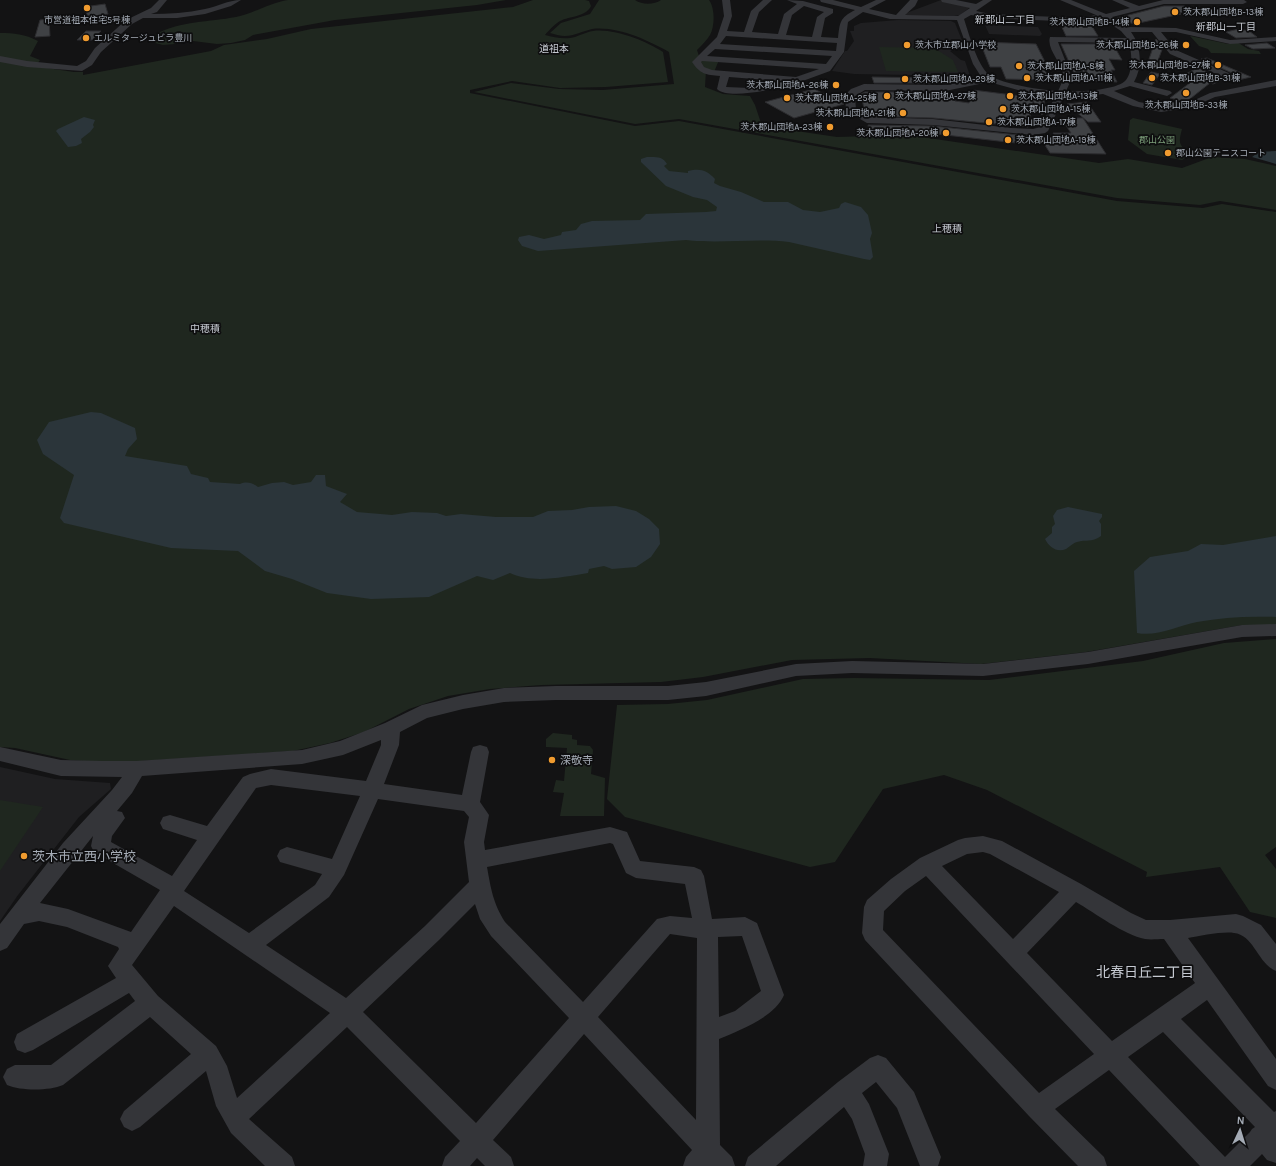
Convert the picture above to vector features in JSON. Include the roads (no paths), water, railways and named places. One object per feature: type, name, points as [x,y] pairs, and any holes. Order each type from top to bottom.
[{"type":"street","points":[[0,59],[27,64],[79,69],[89,63],[98,50],[129,22],[154,10],[163,0]]},
{"type":"street","points":[[141,16],[158,18],[171,17],[217,8],[237,0]]},
{"type":"street","points":[[726,0],[728,16],[723,33],[721,38],[696,62],[701,69],[711,73],[797,80]]},
{"type":"street","points":[[747,35],[755,11],[768,0]]},
{"type":"street","points":[[791,0],[830,11],[821,17],[816,39]]},
{"type":"street","points":[[824,0],[884,16],[960,18],[988,0]]},
{"type":"street","points":[[725,74],[721,89],[750,91],[778,87],[829,67],[839,54],[844,22],[851,16],[882,0]]},
{"type":"street","points":[[900,17],[900,15],[912,4],[914,0]]},
{"type":"street","points":[[945,0],[976,7]]},
{"type":"street","points":[[960,18],[980,70],[988,78],[1017,88],[1060,95],[1076,95],[1105,90],[1120,87],[1129,82],[1135,65],[1135,47],[1133,41],[1124,29],[1102,17],[1064,0]]},
{"type":"street","points":[[1116,0],[1137,8]]},
{"type":"street","points":[[969,12],[990,16],[1081,20],[1102,17],[1164,2],[1243,2]]},
{"type":"street","points":[[781,37],[788,14],[803,3]]},
{"type":"street","points":[[1124,29],[1176,30],[1230,42],[1276,39]]},
{"type":"street","points":[[1155,30],[1173,52],[1228,76]]},
{"type":"street","points":[[723,33],[842,41]]},
{"type":"street","points":[[988,78],[945,88],[864,87],[854,91],[850,95],[851,112],[867,120],[933,122],[1033,132],[1042,131],[1045,128],[1068,78],[1067,73],[1054,49],[1053,39],[1133,41]]},
{"type":"street","points":[[713,46],[839,54]]},
{"type":"street","points":[[700,58],[829,67]]},
{"type":"street","points":[[79,69],[77,74],[79,80]]},
{"type":"street","points":[[1129,82],[1167,93]]},
{"type":"street","points":[[1105,90],[1136,104],[1161,109],[1190,105],[1213,95],[1276,83]]},
{"type":"street","points":[[0,754],[61,768],[136,768],[302,757],[343,748],[391,728],[422,712],[463,702],[504,695],[556,693],[668,693],[706,689],[796,670],[852,667],[983,670],[1088,658],[1242,631],[1276,630]]},
{"type":"street","points":[[248,946],[322,891],[337,869],[390,745],[391,728]]},
{"type":"street","points":[[470,804],[480,752]]},
{"type":"street","points":[[0,941],[51,871],[98,816],[124,790],[132,779],[136,768]]},
{"type":"street","points":[[283,1166],[239,1125],[228,1106],[216,1066],[208,1054],[150,1002],[119,966],[250,782],[270,777],[470,804],[479,815],[474,842],[480,885],[487,912],[498,929],[518,948],[583,1018],[708,1160]]},
{"type":"street","points":[[115,818],[103,833],[101,846],[170,885],[171,893],[347,1011],[502,1166]]},
{"type":"street","points":[[170,823],[211,836]]},
{"type":"street","points":[[477,860],[610,835],[620,838],[633,867],[636,869],[694,876],[704,929],[708,938],[708,1160]]},
{"type":"street","points":[[1095,1166],[1037,1108],[872,933],[874,907],[926,864],[965,846],[983,844],[995,847],[1074,890],[1124,920],[1145,929],[1170,930],[1236,923],[1254,932],[1276,961]]},
{"type":"street","points":[[287,856],[337,869]]},
{"type":"street","points":[[926,864],[1218,1166]]},
{"type":"street","points":[[235,1116],[432,933],[480,885]]},
{"type":"street","points":[[1013,953],[1074,890]]},
{"type":"street","points":[[18,916],[39,912],[68,918],[125,940],[130,950]]},
{"type":"street","points":[[454,1166],[664,926],[670,925],[704,929],[745,926],[750,930],[773,995],[742,1019],[708,1032]]},
{"type":"street","points":[[1170,930],[1276,1078]]},
{"type":"street","points":[[25,1042],[132,980]]},
{"type":"street","points":[[1037,1108],[1209,986]]},
{"type":"street","points":[[15,1078],[55,1077],[150,1002]]},
{"type":"street","points":[[1164,1018],[1271,1135],[1233,1166]]},
{"type":"street","points":[[132,1119],[208,1054]]},
{"type":"street","points":[[757,1166],[846,1090],[878,1066],[906,1100],[929,1157]]},
{"type":"street","points":[[846,1090],[861,1112],[877,1154],[875,1166]]},
{"type":"place","name":"市営道祖本住宅5号棟","points":[[87,8]]},
{"type":"place","name":"茨木郡山団地B-13棟","points":[[1175,12]]},
{"type":"place","name":"茨木郡山団地B-14棟","points":[[1137,22]]},
{"type":"place","name":"エルミタージュビラ豊川","points":[[86,38]]},
{"type":"place","name":"茨木市立郡山小学校","points":[[907,45]]},
{"type":"place","name":"茨木郡山団地B-26棟","points":[[1186,45]]},
{"type":"place","name":"茨木郡山団地B-27棟","points":[[1218,65]]},
{"type":"place","name":"茨木郡山団地A-8棟","points":[[1019,66]]},
{"type":"place","name":"茨木郡山団地A-11棟","points":[[1027,78]]},
{"type":"place","name":"茨木郡山団地B-31棟","points":[[1152,78]]},
{"type":"place","name":"茨木郡山団地A-29棟","points":[[905,79]]},
{"type":"place","name":"茨木郡山団地A-26棟","points":[[836,85]]},
{"type":"place","name":"茨木郡山団地B-33棟","points":[[1186,93]]},
{"type":"place","name":"茨木郡山団地A-27棟","points":[[887,96]]},
{"type":"place","name":"茨木郡山団地A-13棟","points":[[1010,96]]},
{"type":"place","name":"茨木郡山団地A-25棟","points":[[787,98]]},
{"type":"place","name":"茨木郡山団地A-15棟","points":[[1003,109]]},
{"type":"place","name":"茨木郡山団地A-21棟","points":[[903,113]]},
{"type":"place","name":"茨木郡山団地A-17棟","points":[[989,122]]},
{"type":"place","name":"茨木郡山団地A-23棟","points":[[830,127]]},
{"type":"place","name":"茨木郡山団地A-20棟","points":[[946,133]]},
{"type":"place","name":"茨木郡山団地A-19棟","points":[[1008,140]]},
{"type":"place","name":"郡山公園テニスコート","points":[[1168,153]]},
{"type":"place","name":"深敬寺","points":[[552,760]]},
{"type":"place","name":"茨木市立西小学校","points":[[24,856]]},
{"type":"district","name":"新郡山二丁目","points":[[1005,20]]},
{"type":"district","name":"新郡山一丁目","points":[[1226,27]]},
{"type":"district","name":"道祖本","points":[[554,49]]},
{"type":"district","name":"上穂積","points":[[947,229]]},
{"type":"district","name":"中穂積","points":[[205,329]]},
{"type":"district","name":"北春日丘二丁目","points":[[1145,972]]},
{"type":"park label","name":"郡山公園","points":[[1157,140]]}]
